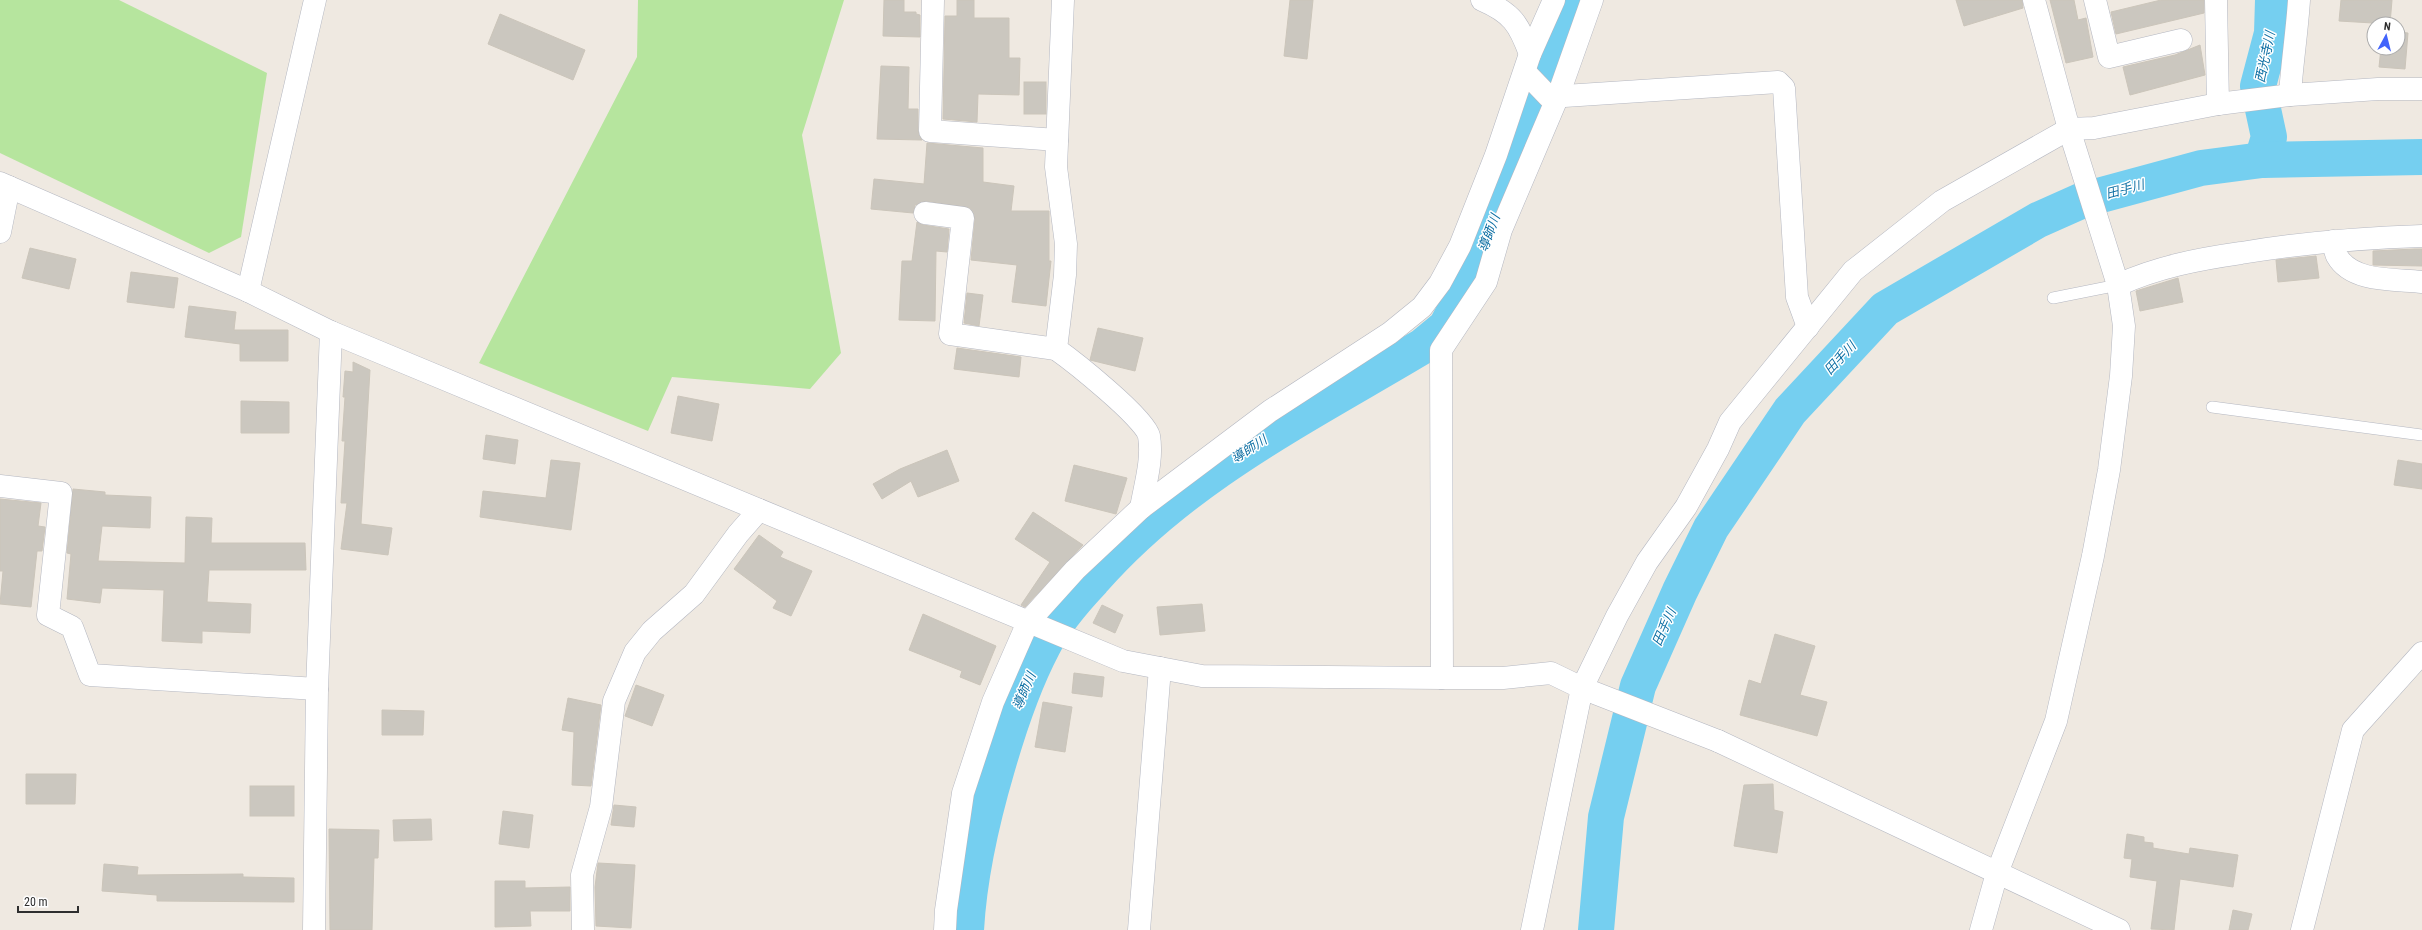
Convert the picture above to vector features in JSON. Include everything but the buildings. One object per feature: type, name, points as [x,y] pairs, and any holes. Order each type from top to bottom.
[{"type":"street","points":[[248,291],[315,0]]},
{"type":"street","points":[[932,0],[930,131],[1057,140]]},
{"type":"street","points":[[1056,348],[1065,275],[1066,252],[1056,167],[1063,0]]},
{"type":"street","points":[[1482,0],[1499,7],[1511,17],[1520,28],[1527,63],[1554,97]]},
{"type":"street","points":[[945,930],[946,910],[963,793],[993,702],[1028,622],[1075,570],[1141,508],[1270,411],[1390,333],[1422,307],[1440,283],[1460,246],[1496,155],[1527,63],[1554,0]]},
{"type":"street","points":[[1442,678],[1442,350],[1486,282],[1501,230],[1592,0]]},
{"type":"street","points":[[1981,930],[1997,873],[2056,722],[2093,556],[2109,470],[2121,376],[2124,326],[2116,280],[2071,135],[2034,0]]},
{"type":"street","points":[[2095,0],[2109,57],[2181,40]]},
{"type":"street","points":[[2216,0],[2218,104]]},
{"type":"street","points":[[2290,95],[2292,55],[2298,25],[2299,0]]},
{"type":"street","points":[[1554,97],[1778,82],[1784,88],[1797,297],[1808,327]]},
{"type":"street","points":[[1532,930],[1582,688],[1617,616],[1648,562],[1686,507],[1718,449],[1730,422],[1853,270],[1942,201],[2071,135],[2094,128],[2218,104],[2241,101],[2290,95],[2378,89],[2422,90]]},
{"type":"street","points":[[0,232],[5,185],[248,291],[331,332],[1123,661],[1202,676],[1503,678],[1551,673],[1582,688],[1718,741],[2119,930]]},
{"type":"street","points":[[924,213],[962,218],[950,334],[1056,348],[1071,359],[1139,420],[1148,434],[1151,451],[1141,508]]},
{"type":"street","points":[[2116,280],[2197,260],[2295,244],[2422,236]]},
{"type":"street","points":[[2333,241],[2336,256],[2346,267],[2360,274],[2422,282]]},
{"type":"street","points":[[314,930],[317,688],[331,332]]},
{"type":"street","points":[[0,486],[61,493],[48,616],[72,627],[90,675],[317,688]]},
{"type":"street","points":[[583,930],[582,875],[601,807],[614,701],[635,652],[652,631],[694,594],[738,534],[759,510]]},
{"type":"street","points":[[2302,930],[2353,730],[2422,653]]},
{"type":"street","points":[[1139,930],[1160,668]]},
{"type":"lane","points":[[2053,298],[2116,280]]},
{"type":"lane","points":[[2212,406],[2422,435]]},
{"type":"green space","points":[[0,0],[119,0],[267,73],[241,237],[209,253],[0,153]]},
{"type":"green space","points":[[638,0],[844,0],[802,135],[841,353],[810,389],[672,377],[648,431],[479,363],[637,57]]},
{"type":"waterway","name":"導師川","points":[[966,930],[973,868],[986,807],[997,768],[1023,690],[1036,660],[1053,628],[1072,603],[1093,580],[1129,543],[1166,509],[1248,450],[1291,423],[1423,346],[1446,327],[1473,276],[1522,139],[1549,74],[1572,0]]},
{"type":"waterway","name":"西光寺川","points":[[2262,160],[2269,137],[2258,86],[2272,33],[2273,0]]},
{"type":"waterway","name":"田手川","points":[[1596,930],[1606,817],[1638,686],[1680,591],[1711,528],[1790,411],[1885,309],[2038,220],[2083,200],[2201,168],[2262,160],[2422,157]]}]
